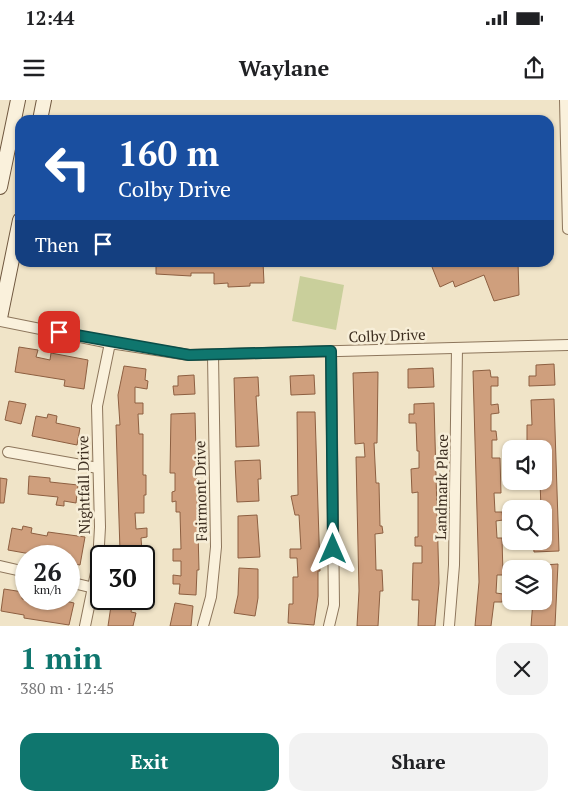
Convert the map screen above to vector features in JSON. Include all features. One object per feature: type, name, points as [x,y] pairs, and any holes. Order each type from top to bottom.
[{"type":"main road","points":[[0,187],[18,100]]},
{"type":"main road","points":[[41,115],[44,100]]},
{"type":"main road","points":[[0,319],[15,245]]},
{"type":"street","points":[[565,100],[568,229]]},
{"type":"street","name":"Colby Drive","points":[[0,319],[110,342],[189,355],[568,345]]},
{"type":"street","name":"Nightfall Drive","points":[[99,545],[97,406],[110,342]]},
{"type":"street","name":"Landmark Place","points":[[449,626],[454,565],[457,348]]},
{"type":"street","points":[[329,626],[334,605],[331,351]]},
{"type":"street","name":"Fairmont Drive","points":[[202,626],[211,597],[216,547],[213,355]]},
{"type":"street","points":[[8,452],[98,468]]},
{"type":"street","points":[[0,566],[15,569]]},
{"type":"street","name":"Nightfall Drive","points":[[85,626],[90,605]]},
{"type":"green space","points":[[300,276],[344,285],[336,330],[292,321]]},
{"type":"building","points":[[156,267],[263,267],[264,283],[250,283],[250,286],[228,287],[228,283],[214,284],[214,273],[191,273],[191,276],[156,274]]},
{"type":"building","points":[[432,267],[518,267],[519,295],[494,301],[484,275],[455,287],[453,281],[440,287]]},
{"type":"building","points":[[19,347],[38,350],[36,357],[50,360],[51,353],[88,360],[84,389],[64,386],[65,380],[15,372]]},
{"type":"building","points":[[554,364],[555,385],[529,386],[529,376],[536,376],[536,365]]},
{"type":"building","points":[[124,366],[146,369],[145,380],[148,381],[147,389],[135,387],[135,403],[143,403],[143,414],[138,414],[139,434],[143,434],[143,475],[146,475],[144,513],[135,513],[136,529],[147,528],[147,537],[141,538],[142,545],[120,545],[116,425],[120,425],[118,395]]},
{"type":"building","points":[[433,368],[434,387],[408,388],[408,369]]},
{"type":"building","points":[[490,370],[491,377],[498,377],[498,386],[491,386],[491,405],[498,404],[499,413],[491,414],[491,431],[496,431],[497,440],[492,440],[492,458],[500,458],[501,493],[494,493],[495,512],[502,512],[502,520],[496,521],[497,538],[502,538],[503,560],[502,575],[497,575],[496,593],[502,594],[502,602],[494,602],[491,626],[475,626],[479,582],[473,371]]},
{"type":"building","points":[[378,372],[377,443],[374,443],[376,483],[379,483],[380,526],[382,526],[383,533],[375,534],[376,570],[382,570],[383,591],[380,591],[378,626],[357,626],[359,591],[356,457],[365,457],[364,443],[355,444],[353,373]]},
{"type":"building","points":[[194,375],[195,394],[174,395],[173,386],[178,386],[178,376]]},
{"type":"building","points":[[314,375],[315,394],[291,395],[290,376]]},
{"type":"building","points":[[258,377],[259,396],[256,396],[259,446],[236,447],[234,378]]},
{"type":"building","points":[[554,399],[559,551],[534,552],[534,550],[552,550],[552,500],[541,500],[540,490],[552,490],[552,440],[527,440],[527,425],[532,425],[531,400]]},
{"type":"building","points":[[9,401],[26,404],[21,424],[5,420]]},
{"type":"building","points":[[434,403],[439,583],[435,626],[418,626],[419,600],[412,600],[413,563],[422,563],[422,546],[415,546],[415,537],[418,537],[418,492],[412,493],[411,469],[419,468],[419,451],[417,451],[416,423],[409,423],[409,414],[414,414],[414,404]]},
{"type":"building","points":[[297,412],[315,412],[320,571],[318,571],[318,596],[314,625],[288,623],[289,604],[293,604],[293,577],[298,577],[297,558],[290,558],[290,549],[301,549],[299,515],[295,515],[291,496],[298,495]]},
{"type":"building","points":[[195,413],[199,570],[197,570],[196,595],[179,594],[180,584],[173,584],[173,575],[181,576],[181,561],[173,561],[173,549],[181,549],[180,512],[176,512],[176,501],[172,502],[172,492],[175,491],[175,473],[170,473],[171,414]]},
{"type":"building","points":[[48,414],[57,416],[56,423],[80,428],[77,445],[32,436],[36,416],[47,418]]},
{"type":"building","points":[[260,460],[261,479],[258,479],[259,501],[237,502],[235,461]]},
{"type":"building","points":[[29,476],[50,478],[50,482],[78,485],[76,503],[64,501],[64,506],[56,505],[58,497],[28,494]]},
{"type":"building","points":[[0,478],[7,479],[4,503],[0,503]]},
{"type":"building","points":[[257,515],[260,557],[238,558],[238,516]]},
{"type":"building","points":[[23,526],[32,528],[31,533],[47,536],[48,532],[85,537],[80,565],[80,545],[15,545],[15,551],[8,550],[12,528],[22,530]]},
{"type":"building","points":[[552,564],[558,564],[555,626],[531,626],[532,610],[552,610]]},
{"type":"building","points":[[239,568],[258,569],[258,598],[255,616],[234,613],[238,595]]},
{"type":"building","points":[[4,589],[15,591],[15,610],[72,610],[69,625],[24,618],[24,615],[1,611]]},
{"type":"building","points":[[175,603],[193,606],[191,626],[170,626]]},
{"type":"building","points":[[110,610],[131,610],[131,612],[136,613],[133,626],[108,626]]},
{"type":"route","points":[[59,332],[189,355],[331,351],[333,549]]}]
